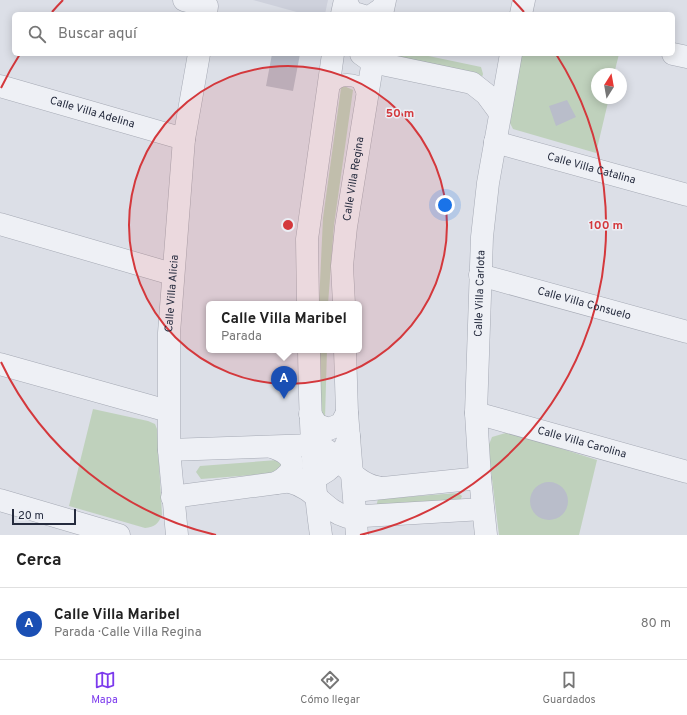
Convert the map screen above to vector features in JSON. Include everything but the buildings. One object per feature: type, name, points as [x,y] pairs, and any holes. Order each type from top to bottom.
[{"type":"street","points":[[184,0],[207,10]]},
{"type":"street","points":[[342,12],[345,0]]},
{"type":"street","points":[[345,0],[346,12]]},
{"type":"street","points":[[521,12],[524,0]]},
{"type":"street","points":[[675,55],[687,58]]},
{"type":"street","name":"Calle Villa Alicia","points":[[177,535],[172,497],[169,450],[169,333],[172,274],[184,139],[199,56]]},
{"type":"street","points":[[308,301],[307,239],[334,58]]},
{"type":"street","points":[[382,60],[472,83],[493,84],[505,63]]},
{"type":"street","name":"Calle Villa Regina","points":[[344,301],[342,266],[346,227],[367,96],[382,60]]},
{"type":"street","name":"Calle Villa Carlota","points":[[486,535],[480,478],[476,413],[480,275],[487,190],[500,113],[505,63]]},
{"type":"street","points":[[472,83],[486,94],[500,113]]},
{"type":"street","name":"Calle Villa Adelina","points":[[0,86],[184,139]]},
{"type":"street","name":"Calle Villa Catalina","points":[[495,142],[687,195]]},
{"type":"street","points":[[0,224],[172,274]]},
{"type":"street","name":"Calle Villa Consuelo","points":[[480,275],[687,332]]},
{"type":"street","points":[[283,482],[291,473],[292,464],[289,455],[284,451],[292,446],[310,417],[309,353]]},
{"type":"street","points":[[345,353],[349,436],[346,466],[360,522]]},
{"type":"street","points":[[0,364],[168,411]]},
{"type":"street","points":[[310,417],[317,425],[329,429],[341,424],[347,413]]},
{"type":"street","name":"Calle Villa Carolina","points":[[476,413],[687,472]]},
{"type":"street","points":[[292,446],[314,486],[321,535]]},
{"type":"street","points":[[169,450],[292,446],[325,447],[363,482],[377,487]]},
{"type":"street","points":[[314,486],[332,468],[346,466]]},
{"type":"street","points":[[354,494],[361,490],[377,487],[480,478]]},
{"type":"street","points":[[457,480],[467,484],[472,494],[469,505],[459,511]]},
{"type":"street","points":[[172,497],[283,482],[314,486],[360,522]]},
{"type":"street","points":[[360,522],[373,512],[370,496],[377,487]]},
{"type":"street","points":[[0,500],[119,535]]},
{"type":"street","points":[[326,535],[360,522],[483,509]]},
{"type":"lane","points":[[351,0],[355,8],[368,12],[384,7]]},
{"type":"lane","points":[[328,91],[344,78],[358,82],[364,94],[367,96]]},
{"type":"shaded area","points":[[253,0],[328,0],[325,12],[297,12]]},
{"type":"green space","points":[[396,56],[429,56],[481,67],[483,74],[482,77],[396,59]]},
{"type":"green space","points":[[521,56],[618,56],[616,68],[591,68],[591,104],[608,104],[596,153],[513,129],[509,121]]},
{"type":"green space","points":[[344,86],[353,90],[334,225],[328,301],[319,301],[323,218],[341,88]]},
{"type":"green space","points":[[319,353],[327,353],[325,418],[321,420]]},
{"type":"green space","points":[[93,409],[148,421],[155,424],[157,429],[162,515],[158,523],[154,526],[145,528],[69,506]]},
{"type":"green space","points":[[509,432],[597,460],[579,535],[499,535],[488,447],[492,437]]},
{"type":"green space","points":[[277,460],[282,462],[278,473],[201,479],[196,472],[200,466]]},
{"type":"green space","points":[[458,493],[462,496],[460,501],[377,505],[378,499]]},
{"type":"place","name":"Calle Villa Maribel","points":[[284,399]]}]
